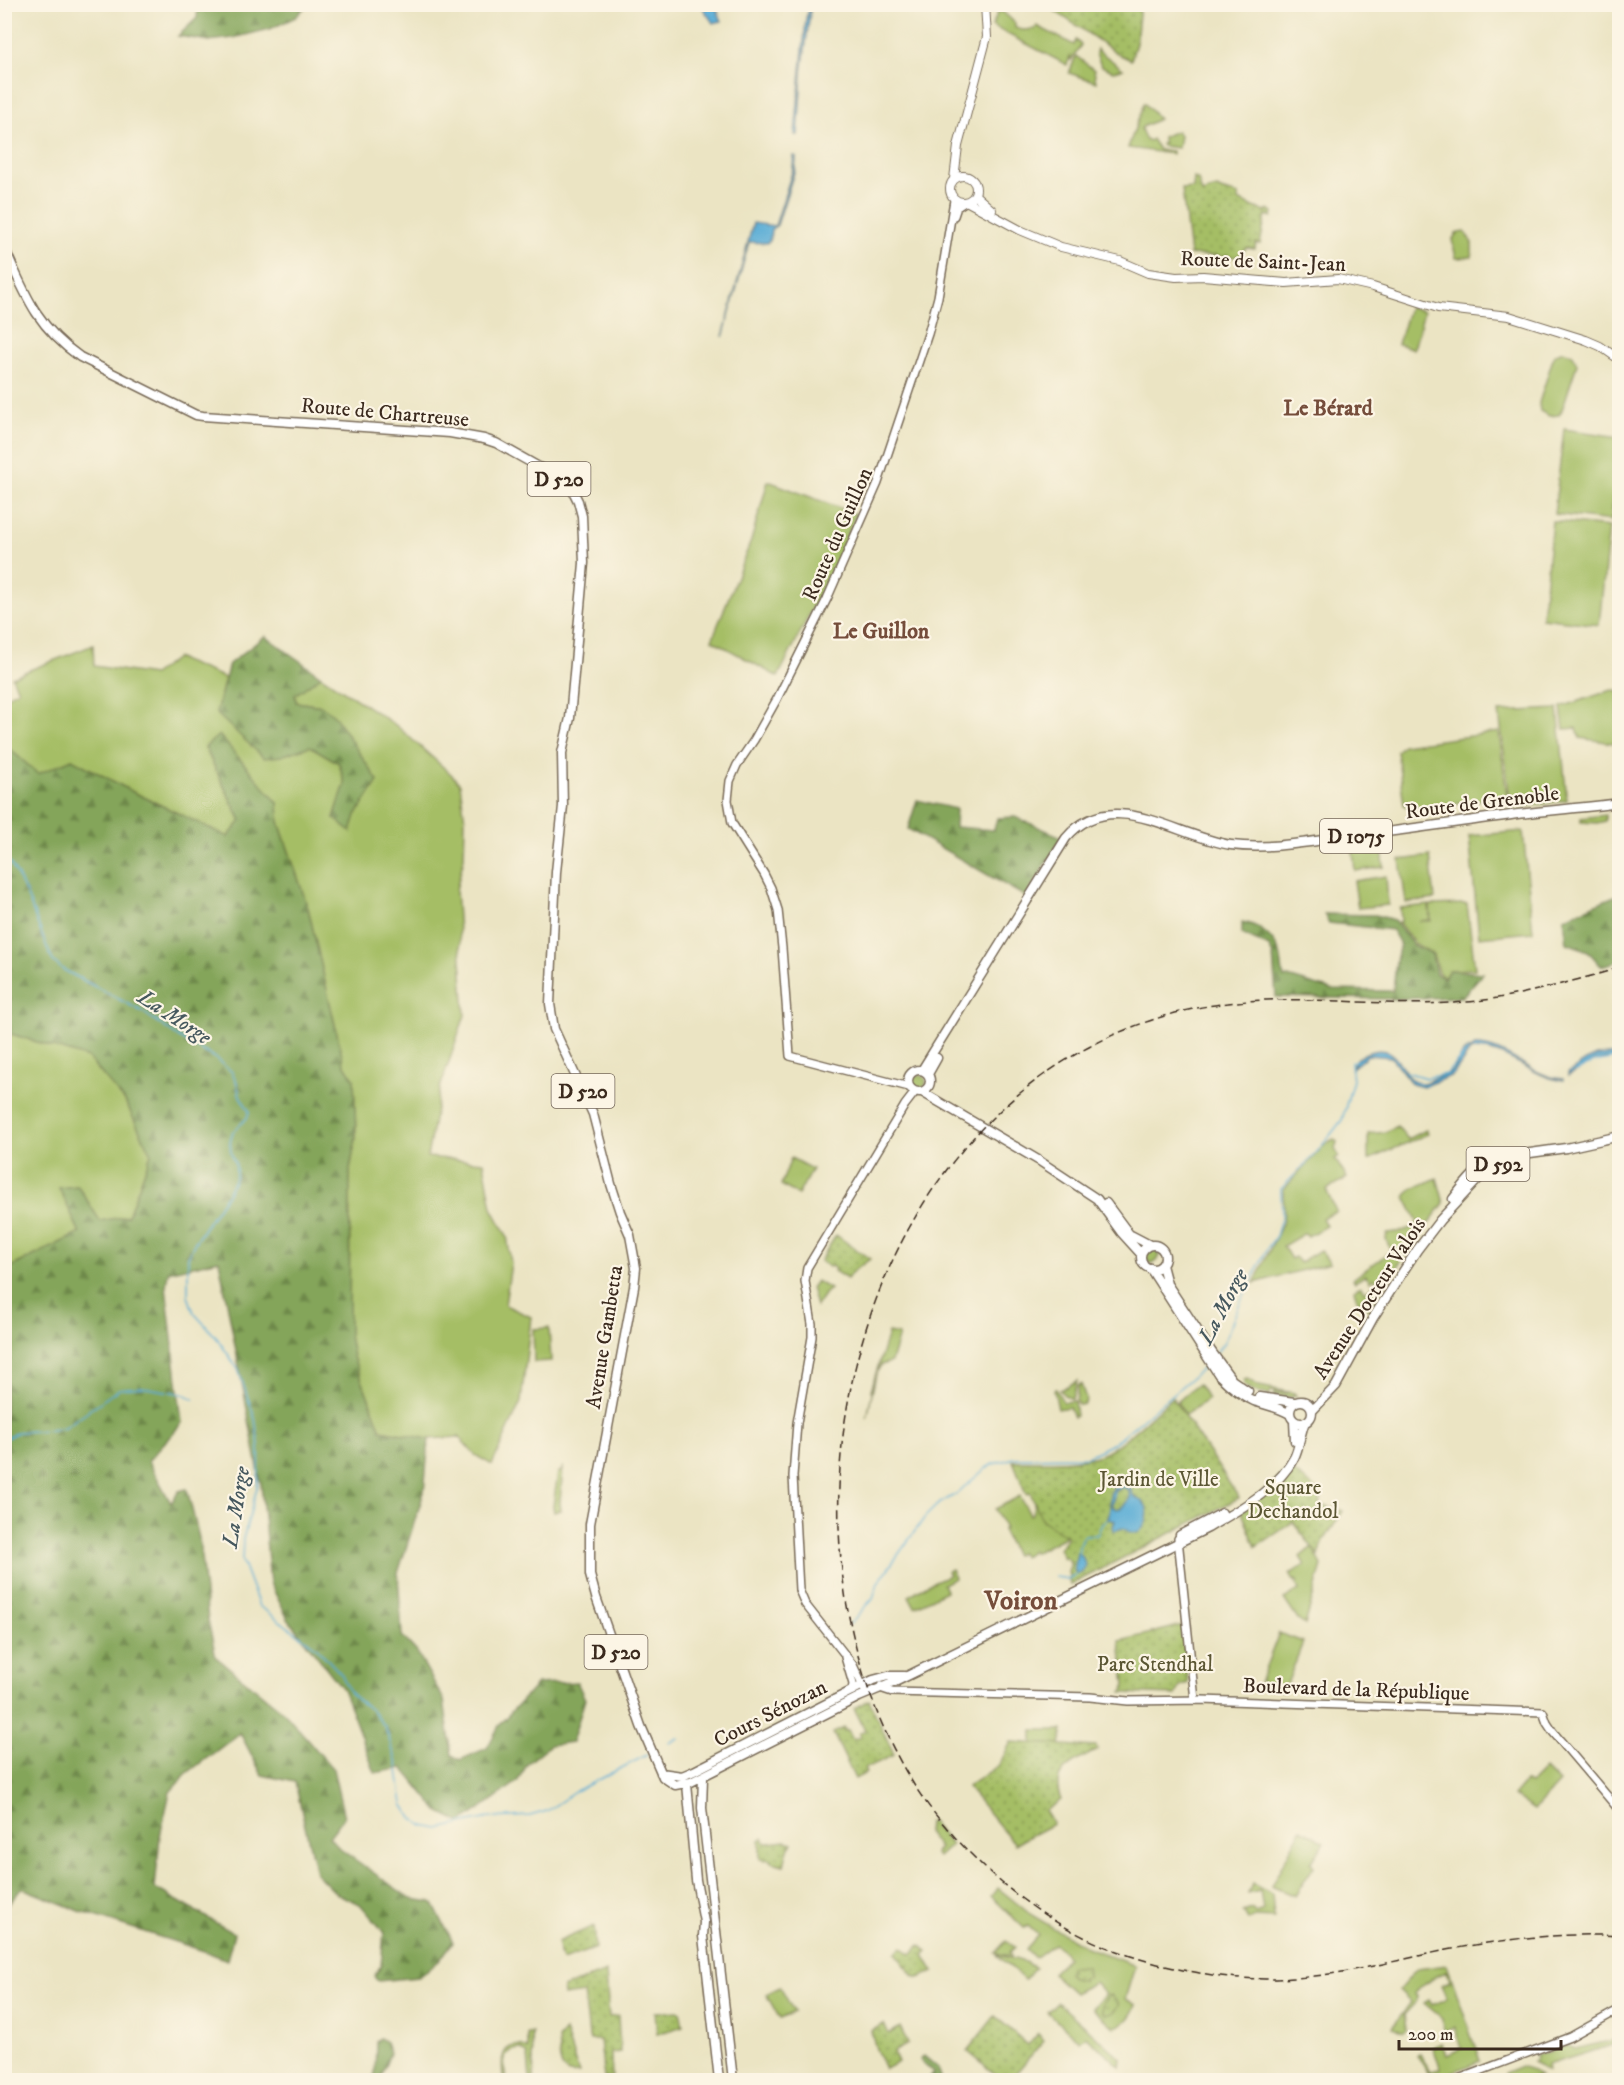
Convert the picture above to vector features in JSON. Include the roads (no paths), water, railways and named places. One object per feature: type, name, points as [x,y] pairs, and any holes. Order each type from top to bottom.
[{"type":"main road","points":[[966,118],[958,159],[959,167],[965,176],[975,183],[975,195],[966,202],[954,200],[950,190],[954,179],[958,146],[987,37],[985,4]]},
{"type":"main road","points":[[954,179],[965,176]]},
{"type":"main road","name":"Route de Saint-Jean","points":[[975,195],[984,205],[1020,230]]},
{"type":"main road","name":"Route de Saint-Jean","points":[[966,202],[1020,230],[1061,247],[1120,261],[1148,273],[1176,277],[1203,276],[1286,283],[1338,279],[1372,286],[1438,308],[1507,315],[1593,343],[1620,360]]},
{"type":"main road","name":"Route de Chartreuse","points":[[4,247],[37,316],[63,345],[80,357],[196,415],[467,435],[512,451],[555,476],[567,486],[578,501],[582,516],[584,563],[570,718],[562,753],[564,806],[560,844]]},
{"type":"main road","name":"Route de Saint-Jean","points":[[1576,337],[1620,367]]},
{"type":"main road","name":"Route de Grenoble","points":[[925,1072],[992,955],[1073,830],[1091,818],[1107,814],[1130,815],[1221,843],[1259,846],[1377,834],[1620,803]]},
{"type":"main road","name":"Avenue Gambetta","points":[[560,844],[556,873],[551,980],[552,1017],[558,1040],[593,1114],[612,1184],[632,1243],[636,1268],[590,1524],[590,1575],[661,1773],[667,1781],[675,1785],[689,1782]]},
{"type":"main road","points":[[915,1088],[930,1083],[925,1072],[912,1072],[915,1088],[1049,1167],[1097,1199],[1121,1232],[1141,1254],[1142,1262],[1150,1268],[1212,1356],[1232,1380],[1245,1390],[1258,1396],[1294,1402],[1327,1396]]},
{"type":"main road","name":"Avenue Docteur Valois","points":[[1327,1396],[1336,1386],[1395,1282],[1462,1186],[1480,1167],[1505,1154],[1522,1149],[1561,1143],[1577,1145],[1620,1136]]},
{"type":"main road","points":[[1049,1167],[1059,1170],[1091,1190],[1106,1203],[1129,1234],[1164,1251],[1165,1257],[1162,1265],[1167,1284],[1212,1356],[1213,1367],[1231,1387],[1246,1397],[1280,1409],[1292,1418],[1305,1422]]},
{"type":"main road","points":[[1141,1254],[1150,1245]]},
{"type":"main road","points":[[1150,1268],[1158,1268],[1162,1265]]},
{"type":"main road","name":"D 592","points":[[1312,1412],[1327,1396]]},
{"type":"main road","points":[[864,1690],[880,1688],[905,1676],[1063,1598],[1071,1590],[1240,1509],[1276,1480],[1292,1461],[1305,1422],[1312,1412],[1311,1406],[1305,1401]]},
{"type":"main road","points":[[1178,1539],[1238,1504],[1273,1476],[1285,1463],[1294,1448],[1296,1433],[1289,1410],[1294,1402]]},
{"type":"main road","points":[[864,1690],[873,1680],[893,1675],[905,1676]]},
{"type":"main road","name":"Cours Sénozan","points":[[689,1782],[694,1771],[852,1691],[864,1690]]},
{"type":"main road","name":"Cours Sénozan","points":[[689,1782],[768,1743],[864,1690]]},
{"type":"main road","points":[[768,1743],[772,1736],[785,1730],[796,1719]]},
{"type":"main road","points":[[689,1782],[718,2076],[732,2075],[702,1808],[703,1777]]},
{"type":"main road","points":[[689,1782],[702,1808]]},
{"type":"main road","points":[[700,1898],[707,1894],[713,1901]]},
{"type":"street","name":"Route du Guillon","points":[[915,1088],[790,1056],[778,910],[771,888],[732,823],[729,811],[730,782],[733,773],[777,699],[827,599],[878,483],[938,297],[954,200]]},
{"type":"street","name":"Route du Guillon","points":[[949,233],[955,211],[966,202]]},
{"type":"street","points":[[864,1690],[853,1665],[800,1595],[793,1476],[797,1423],[812,1337],[812,1324],[805,1288],[806,1273],[915,1088]]},
{"type":"street","points":[[1178,1539],[1195,1700]]},
{"type":"street","points":[[845,1654],[853,1684],[852,1691]]},
{"type":"street","points":[[880,1688],[882,1682],[893,1675]]},
{"type":"street","name":"Boulevard de la République","points":[[880,1688],[892,1692],[1090,1697],[1134,1701],[1195,1700],[1543,1712],[1547,1724],[1620,1811]]},
{"type":"street","points":[[1456,2080],[1570,2037],[1620,2009]]},
{"type":"water","points":[[701,5],[715,5],[722,21],[713,23]]},
{"type":"water","points":[[810,5],[798,135],[795,135],[806,18]]},
{"type":"water","points":[[794,156],[796,157],[795,169],[777,225],[771,230],[770,241],[766,243],[749,242],[723,337],[753,223],[775,226],[793,169]]},
{"type":"water","points":[[1475,1046],[1498,1050],[1540,1073],[1563,1080],[1551,1078],[1540,1074],[1504,1056],[1481,1050],[1470,1051],[1453,1075],[1423,1087],[1412,1084],[1391,1057],[1368,1055],[1352,1068],[1360,1056],[1380,1050],[1389,1052],[1416,1082],[1424,1083],[1451,1072],[1464,1052]]},
{"type":"water","points":[[1619,1054],[1619,1057],[1594,1061],[1568,1076],[1568,1073],[1597,1056]]},
{"type":"water","points":[[1120,1484],[1128,1485],[1134,1497],[1145,1504],[1147,1521],[1140,1530],[1130,1532],[1123,1528],[1114,1531],[1115,1521],[1107,1519],[1110,1496],[1114,1488]],"holes":[[[1123,1487],[1129,1491],[1130,1498],[1121,1508],[1116,1509],[1112,1506],[1115,1491]]]},
{"type":"water","points":[[1077,1553],[1082,1556],[1086,1565],[1083,1571],[1077,1574],[1074,1570]]},
{"type":"waterway","name":"La Morge","points":[[4,855],[20,880],[53,961],[62,969],[143,1012],[178,1037],[213,1057],[231,1071],[240,1096],[249,1111],[247,1118],[233,1132],[230,1142],[236,1176],[188,1257],[188,1296],[194,1313],[216,1337],[238,1369],[255,1419],[259,1446],[259,1469],[257,1488],[243,1539],[242,1561],[259,1606],[316,1647],[342,1675],[350,1693],[371,1710],[385,1727],[397,1763],[403,1804],[412,1818],[424,1826],[438,1829],[489,1818],[530,1816],[547,1811],[576,1791],[647,1755]]},
{"type":"waterway","name":"La Morge","points":[[1406,1072],[1426,1078],[1446,1074],[1463,1055]]},
{"type":"waterway","name":"La Morge","points":[[1576,1071],[1594,1062],[1620,1057]]},
{"type":"waterway","name":"La Morge","points":[[1216,1353],[1224,1342],[1240,1303],[1276,1236],[1282,1216],[1281,1189],[1317,1152],[1342,1120],[1353,1080],[1351,1063],[1357,1060]]},
{"type":"waterway","name":"La Morge","points":[[849,1625],[873,1598],[878,1583],[925,1517],[937,1505],[956,1494],[985,1469],[993,1464],[1014,1458],[1086,1457],[1114,1443],[1208,1364]]},
{"type":"waterway","points":[[4,1439],[18,1432],[65,1427],[119,1389],[141,1387],[184,1394],[194,1399]]},
{"type":"waterway","points":[[1078,1555],[1084,1535],[1097,1535],[1102,1524],[1107,1520]]},
{"type":"waterway","points":[[1055,1577],[1068,1579],[1076,1574]]},
{"type":"waterway","name":"La Morge","points":[[669,1743],[678,1738]]},
{"type":"railway","points":[[1620,968],[1536,990],[1472,1002],[1404,1004],[1266,1000],[1220,1004],[1152,1020],[1089,1047],[1004,1107],[936,1184],[886,1275],[853,1376],[839,1480],[844,1586],[868,1687],[911,1780],[940,1820],[987,1870],[1018,1896],[1070,1930],[1106,1947],[1184,1970],[1265,1979],[1311,1977],[1447,1950],[1511,1940],[1577,1935],[1620,1936]]},
{"type":"district","name":"Le Bérard","points":[[1328,407]]},
{"type":"district","name":"Le Guillon","points":[[881,630]]},
{"type":"district","name":"Voiron","points":[[1021,1600]]},
{"type":"park label","name":"Jardin de Ville","points":[[1159,1479]]},
{"type":"park label","name":"Square Dechandol","points":[[1293,1499]]},
{"type":"park label","name":"Parc Stendhal","points":[[1155,1664]]}]
